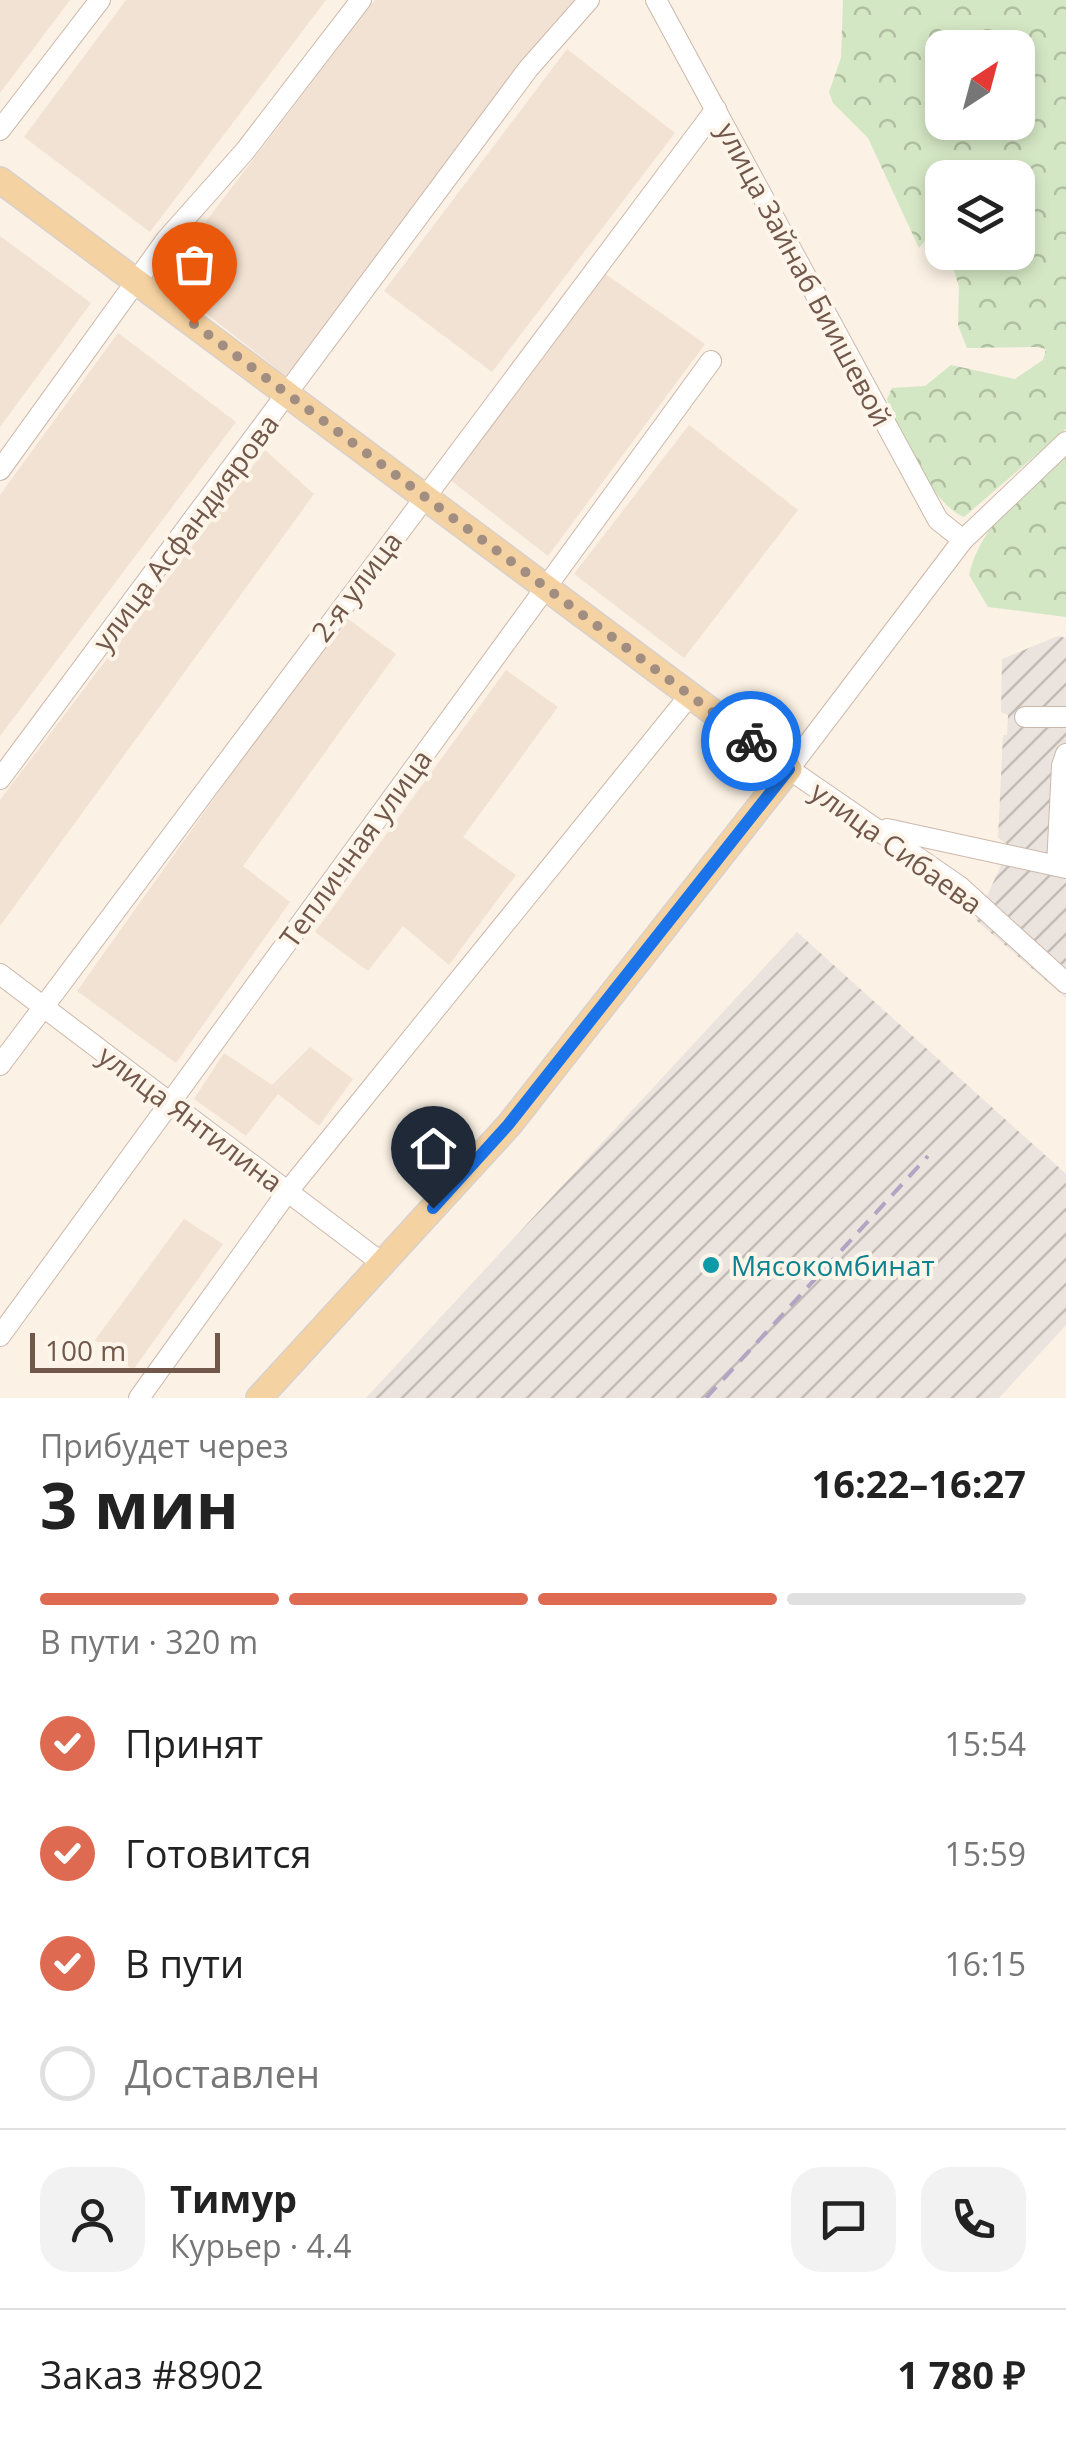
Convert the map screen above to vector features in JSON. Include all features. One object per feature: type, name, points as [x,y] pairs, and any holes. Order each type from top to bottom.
[{"type":"main road","name":"улица Сибаева","points":[[0,180],[789,769]]},
{"type":"main road","points":[[259,1398],[508,1125],[789,769]]},
{"type":"street","points":[[0,130],[100,0]]},
{"type":"street","points":[[0,470],[166,240],[245,152],[361,0]]},
{"type":"street","name":"улица Асфандиярова","points":[[0,779],[528,69],[589,0]]},
{"type":"street","name":"улица Зайнаб Биишевой","points":[[656,0],[938,520],[963,540]]},
{"type":"street","name":"2-я улица","points":[[0,1065],[423,494],[716,110]]},
{"type":"street","name":"Тепличная улица","points":[[0,1336],[711,361]]},
{"type":"street","points":[[789,769],[963,540],[1066,442]]},
{"type":"street","points":[[139,1398],[288,1191],[690,696]]},
{"type":"street","points":[[1024,717],[1066,717]]},
{"type":"street","points":[[876,826],[1062,867],[1062,766],[1066,754]]},
{"type":"street","name":"улица Сибаева","points":[[789,769],[958,886],[1066,983]]},
{"type":"street","name":"улица Янтилина","points":[[0,974],[382,1262]]},
{"type":"shaded area","points":[[0,0],[70,0],[0,93]]},
{"type":"shaded area","points":[[126,0],[326,0],[150,232],[24,137]]},
{"type":"shaded area","points":[[375,0],[576,0],[286,376],[162,279]]},
{"type":"shaded area","points":[[567,49],[675,133],[492,372],[384,291]]},
{"type":"shaded area","points":[[0,236],[91,303],[0,427]]},
{"type":"shaded area","points":[[604,273],[705,344],[548,556],[449,479]]},
{"type":"shaded area","points":[[118,333],[236,422],[0,736],[0,495]]},
{"type":"shaded area","points":[[689,425],[798,510],[684,658],[574,574]]},
{"type":"shaded area","points":[[265,450],[314,494],[0,926],[0,800]]},
{"type":"shaded area","points":[[344,616],[396,654],[243,866],[290,902],[176,1063],[77,991]]},
{"type":"shaded area","points":[[1058,636],[1066,638],[1066,998],[976,920],[1010,846],[998,838],[1003,735],[1007,735],[1008,715],[1001,712],[1002,659]]},
{"type":"shaded area","points":[[506,670],[558,707],[463,837],[516,875],[449,965],[403,926],[368,971],[315,932]]},
{"type":"shaded area","points":[[797,932],[1066,1174],[1066,1325],[999,1398],[366,1398]]},
{"type":"shaded area","points":[[310,1047],[353,1079],[319,1126],[278,1094],[246,1136],[194,1099],[224,1053],[272,1085]]},
{"type":"shaded area","points":[[184,1219],[223,1244],[133,1370],[95,1340]]},
{"type":"green space","points":[[843,0],[1066,0],[1066,429],[964,517],[928,483],[897,429],[887,399],[892,388],[925,386],[951,365],[1015,379],[1043,360],[1046,349],[1035,347],[967,348],[958,325],[959,287],[954,270],[1035,270],[1035,160],[925,160],[925,241],[919,248],[868,138],[833,103],[829,92],[841,58]]},
{"type":"green space","points":[[1066,458],[1066,617],[988,607],[969,575],[983,540],[1021,495]]},
{"type":"railway","points":[[706,1398],[928,1156]]},
{"type":"way so far","points":[[194,324],[751,741]]},
{"type":"place","name":"Мясокомбинат","points":[[711,1265]]},
{"type":"route","points":[[433,1208],[508,1125],[789,769],[751,741]]}]
